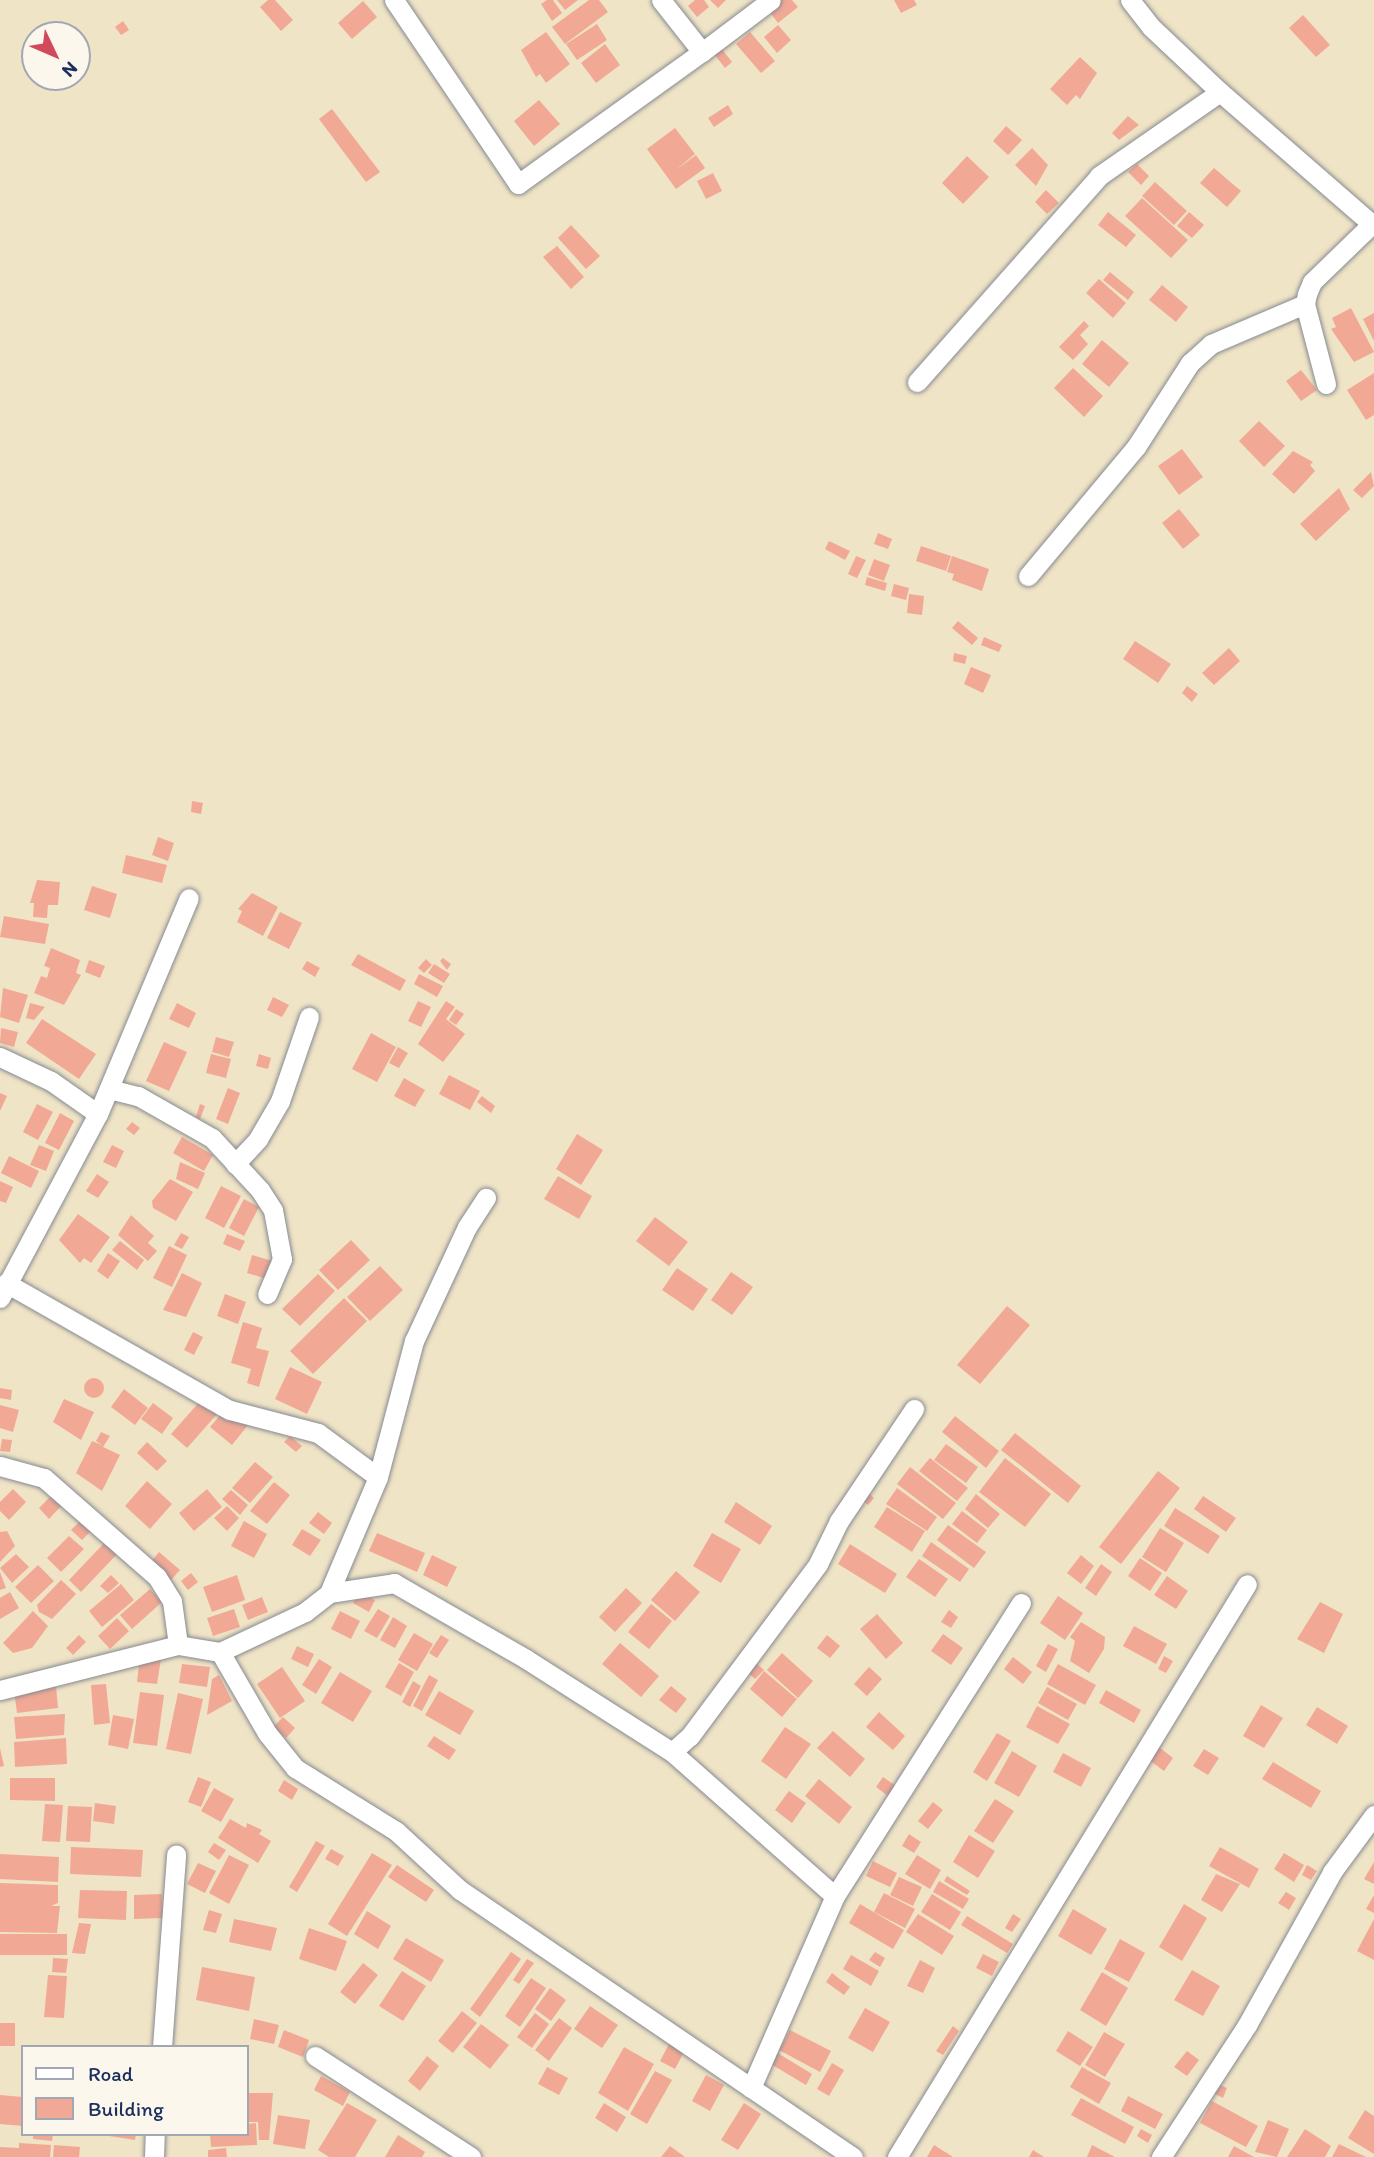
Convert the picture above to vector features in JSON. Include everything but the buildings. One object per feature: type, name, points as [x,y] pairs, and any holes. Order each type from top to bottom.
[{"type":"street","points":[[394,0],[518,184],[771,0]]},
{"type":"street","points":[[661,0],[702,52]]},
{"type":"street","points":[[1130,0],[1151,27],[1220,92],[1373,223],[1312,282],[1305,304],[1325,384]]},
{"type":"street","points":[[917,382],[1099,176],[1220,92]]},
{"type":"street","points":[[1028,576],[1136,447],[1190,363],[1211,344],[1305,304]]},
{"type":"street","points":[[189,898],[98,1114],[2,1293],[230,1410],[317,1433],[378,1477]]},
{"type":"street","points":[[235,1164],[258,1139],[280,1101],[309,1017]]},
{"type":"street","points":[[0,1057],[51,1080],[98,1114]]},
{"type":"street","points":[[109,1089],[138,1096],[176,1115],[212,1138],[273,1210],[282,1259],[267,1294]]},
{"type":"street","points":[[330,1593],[378,1477],[414,1341],[467,1227],[486,1198]]},
{"type":"street","points":[[672,1752],[690,1736],[818,1563],[839,1521],[914,1409]]},
{"type":"street","points":[[0,1466],[44,1478],[157,1577],[172,1601],[178,1646]]},
{"type":"street","points":[[0,1690],[178,1646],[220,1652],[305,1612],[330,1593],[394,1583],[538,1666],[672,1752],[835,1896]]},
{"type":"street","points":[[897,2157],[1247,1584]]},
{"type":"street","points":[[751,2088],[835,1896],[1021,1604]]},
{"type":"street","points":[[220,1652],[267,1733],[295,1768],[396,1831],[460,1889],[853,2157]]},
{"type":"street","points":[[1161,2157],[1247,2025],[1332,1872],[1374,1815]]},
{"type":"street","points":[[162,2045],[176,1855]]},
{"type":"street","points":[[315,2056],[471,2157]]},
{"type":"street","points":[[154,2157],[155,2136]]}]
